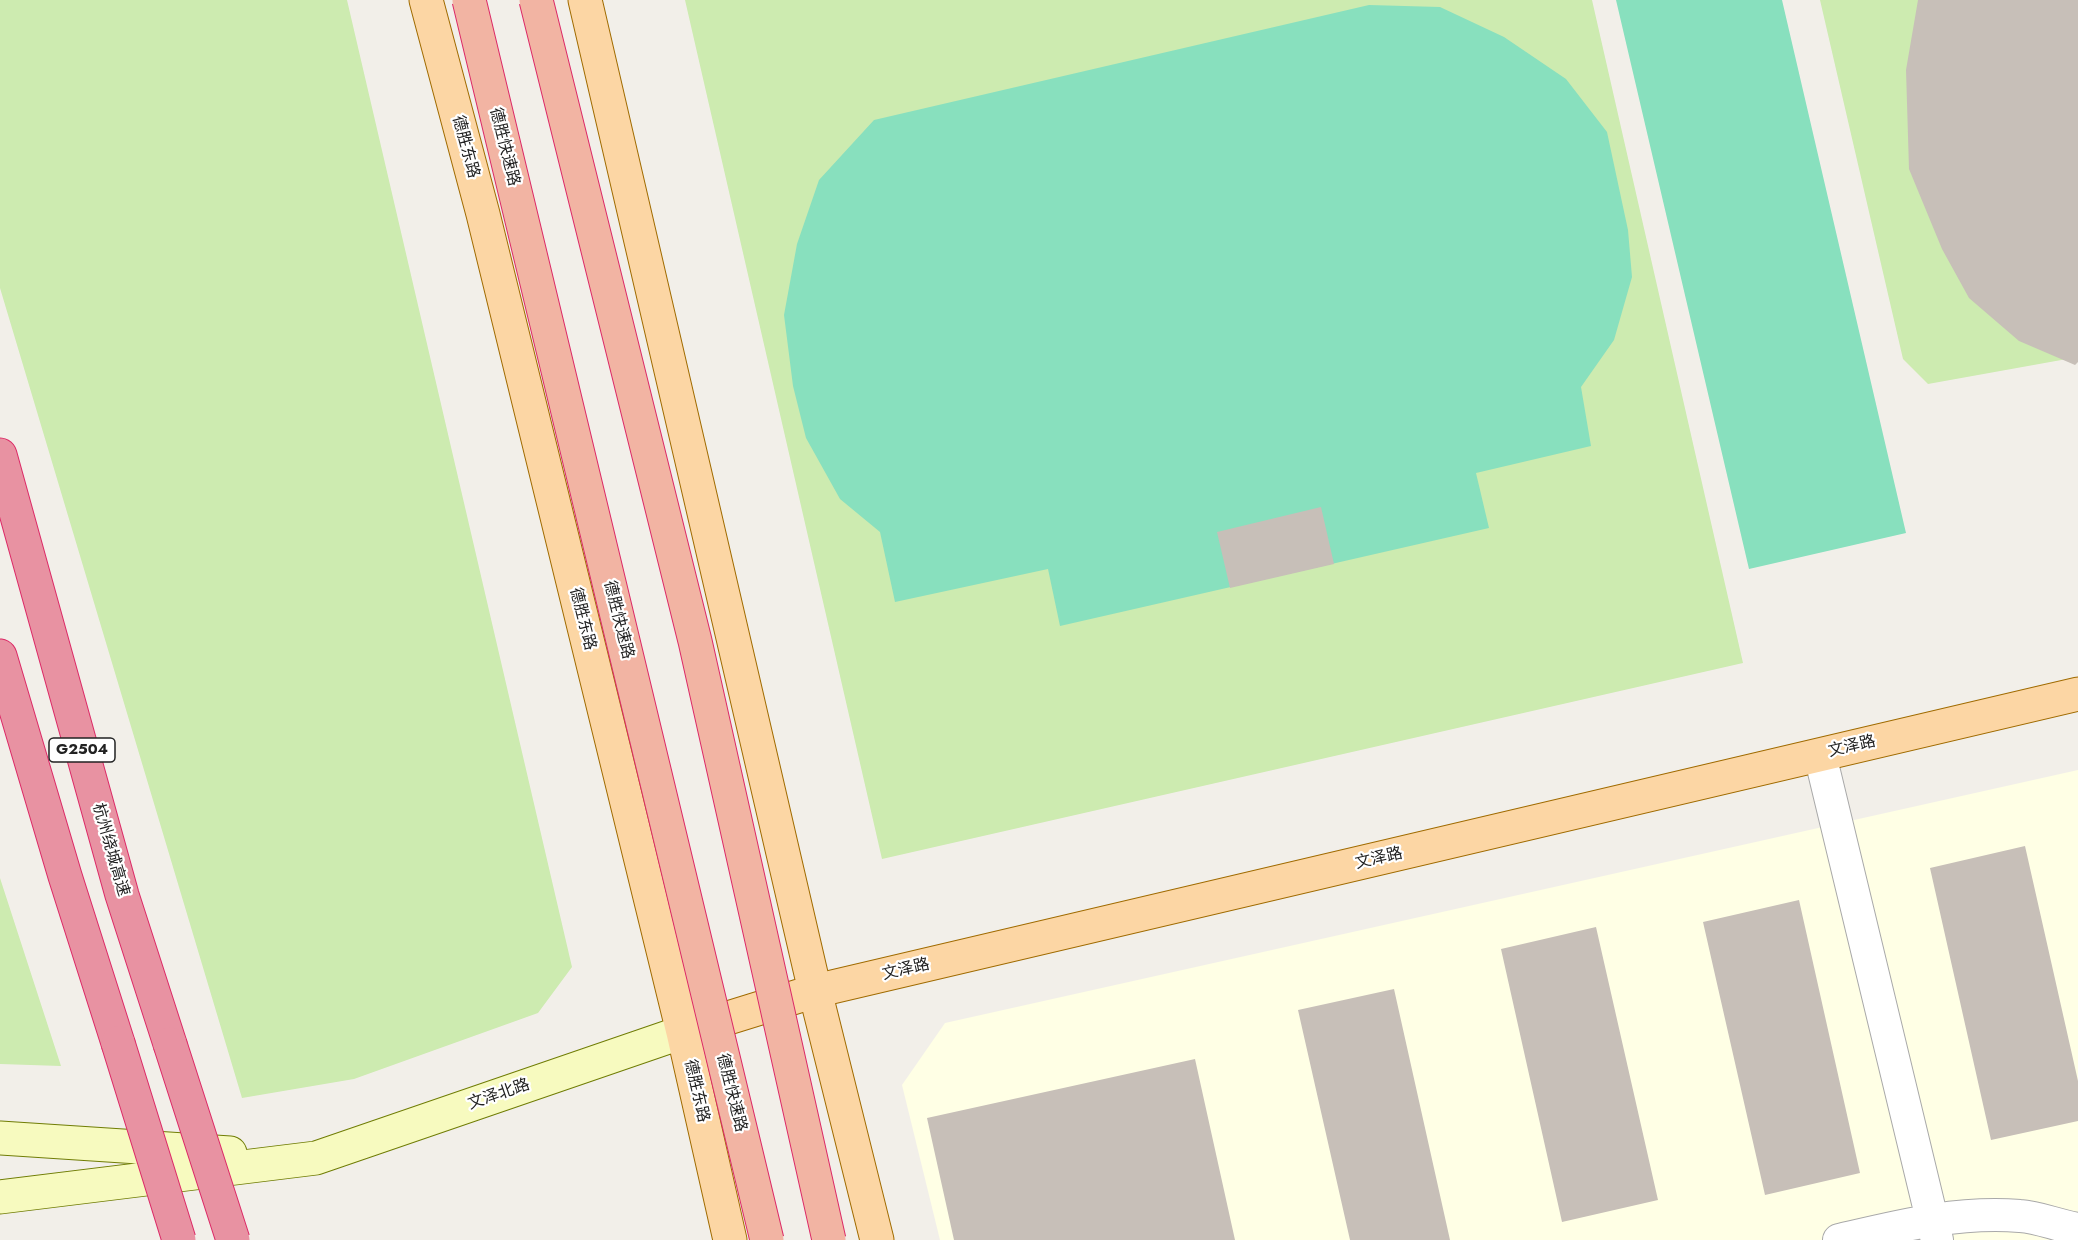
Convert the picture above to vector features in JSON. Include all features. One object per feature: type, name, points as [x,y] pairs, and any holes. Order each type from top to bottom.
[{"type":"highway","name":"德胜快速路","points":[[469,0],[767,1240]]},
{"type":"highway","points":[[536,0],[692,630],[830,1240]]},
{"type":"highway","name":"杭州绕城高速","points":[[0,455],[122,895],[233,1240]]},
{"type":"highway","name":"G2504","points":[[0,656],[65,876],[179,1240]]},
{"type":"main road","name":"德胜东路","points":[[426,0],[483,214],[682,1032],[730,1240]]},
{"type":"main road","points":[[585,0],[815,991],[877,1240]]},
{"type":"main road","name":"文泽路","points":[[682,1032],[815,991],[2078,694]]},
{"type":"main road","name":"文泽北路","points":[[0,1197],[316,1158],[682,1032]]},
{"type":"main road","name":"文泽北路","points":[[0,1138],[316,1158]]},
{"type":"street","points":[[1821,755],[1935,1229]]},
{"type":"street","points":[[1839,1240],[1935,1229],[1980,1216],[2021,1216],[2078,1229]]},
{"type":"shaded area","points":[[2078,770],[2078,1240],[940,1240],[902,1085],[945,1023]]},
{"type":"green space","points":[[0,0],[347,0],[572,967],[538,1013],[354,1079],[242,1098],[0,288]]},
{"type":"green space","points":[[685,0],[1592,0],[1743,663],[882,859]]},
{"type":"green space","points":[[1616,0],[1782,0],[1906,533],[1749,569]]},
{"type":"green space","points":[[1820,0],[2078,0],[2078,357],[1928,384],[1903,359]]},
{"type":"green space","points":[[1369,5],[1440,7],[1504,37],[1566,79],[1607,132],[1628,230],[1632,277],[1614,340],[1581,387],[1591,446],[1476,473],[1489,528],[1060,626],[1048,569],[895,602],[880,532],[840,499],[806,438],[793,386],[784,315],[797,244],[819,180],[874,120]]},
{"type":"green space","points":[[0,878],[61,1066],[0,1064]]},
{"type":"building","points":[[1918,0],[2078,0],[2078,362],[2075,365],[2019,341],[1969,298],[1942,249],[1909,169],[1906,70]]},
{"type":"building","points":[[1321,507],[1334,564],[1230,588],[1217,532]]},
{"type":"building","points":[[2025,846],[2078,1081],[2078,1121],[1991,1140],[1930,868]]},
{"type":"building","points":[[1799,900],[1860,1173],[1765,1195],[1703,922]]},
{"type":"building","points":[[1596,927],[1658,1200],[1562,1222],[1501,949]]},
{"type":"building","points":[[1394,989],[1450,1240],[1350,1240],[1298,1010]]},
{"type":"building","points":[[1195,1059],[1235,1240],[954,1240],[927,1118]]}]
